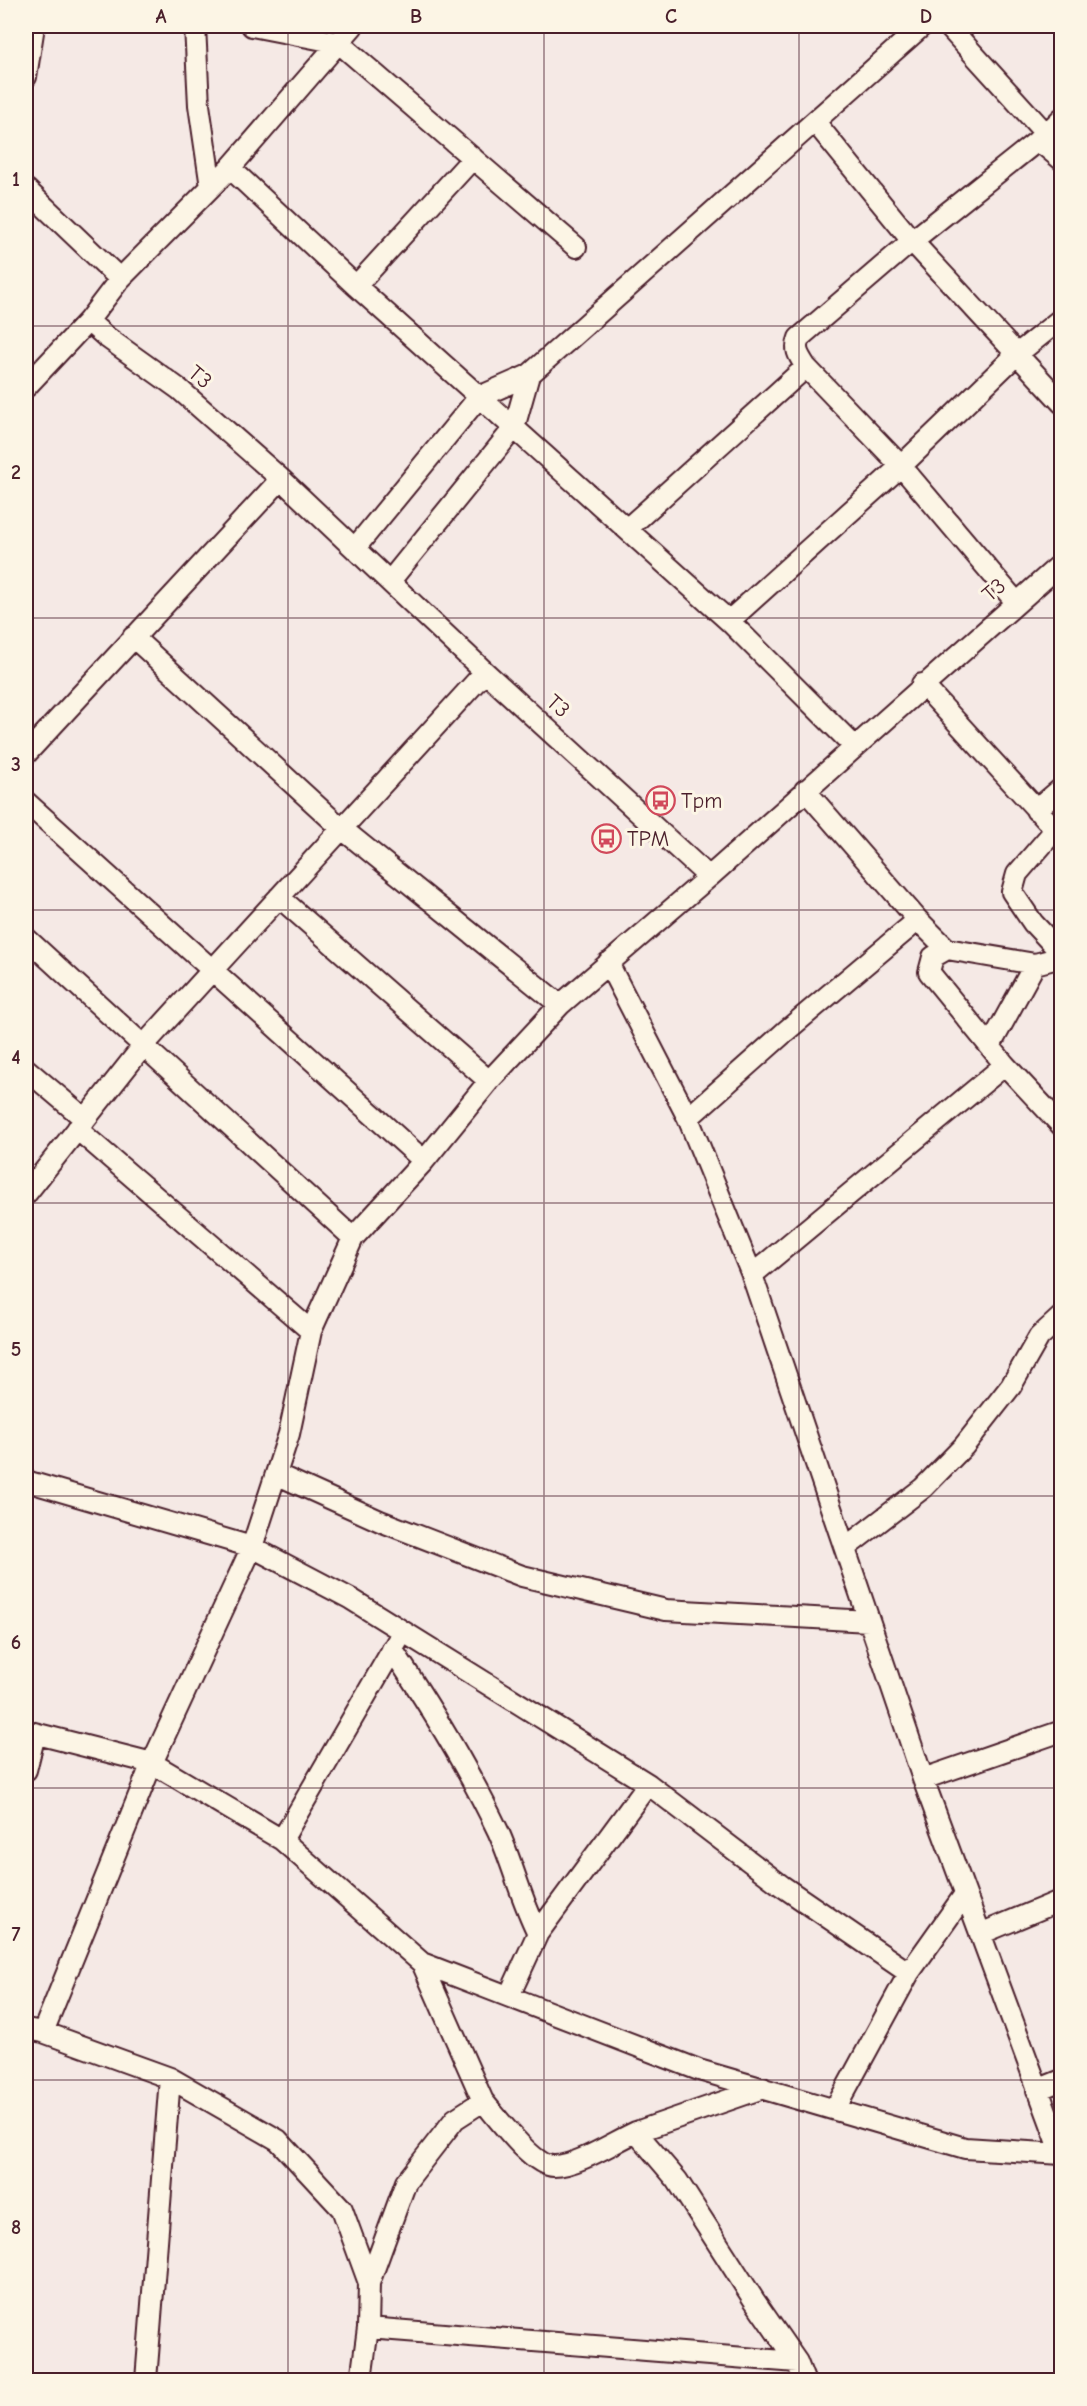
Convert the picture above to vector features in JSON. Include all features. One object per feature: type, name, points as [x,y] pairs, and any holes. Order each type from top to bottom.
[{"type":"street","points":[[26,77],[34,26]]},
{"type":"street","points":[[195,26],[200,105],[211,187]]},
{"type":"street","points":[[252,26],[339,43],[576,247]]},
{"type":"street","points":[[26,384],[88,321],[120,279],[230,168],[353,26]]},
{"type":"street","points":[[355,548],[479,397],[529,375],[922,26]]},
{"type":"street","points":[[948,26],[1062,160]]},
{"type":"street","points":[[1016,602],[901,466],[806,367],[796,346],[800,338],[912,241],[1062,118]]},
{"type":"street","points":[[815,122],[912,241],[1062,403]]},
{"type":"street","points":[[357,286],[473,158]]},
{"type":"street","points":[[230,168],[479,397],[628,528],[729,621],[854,746]]},
{"type":"street","points":[[26,189],[120,279]]},
{"type":"street","points":[[729,621],[901,466],[1016,355],[1062,318]]},
{"type":"street","name":"T3","points":[[88,321],[105,336],[179,389],[281,479],[485,672],[709,877],[922,684],[1016,602],[1059,571]]},
{"type":"street","points":[[628,528],[806,367]]},
{"type":"street","points":[[390,581],[514,428],[529,375]]},
{"type":"street","points":[[26,754],[281,479]]},
{"type":"street","points":[[133,637],[341,828],[560,1005]]},
{"type":"street","points":[[29,1182],[81,1124],[144,1045],[485,672]]},
{"type":"street","points":[[805,790],[946,949],[1035,964],[1062,956],[1033,923],[1012,892],[1017,874],[1058,834],[922,684]]},
{"type":"street","points":[[1036,810],[1062,788]]},
{"type":"street","points":[[26,802],[424,1161]]},
{"type":"street","points":[[369,2283],[342,2209],[278,2140],[170,2078],[34,2031],[152,1763],[252,1547],[289,1434],[311,1332],[354,1238],[424,1161],[489,1081],[560,1005],[709,877]]},
{"type":"street","points":[[279,897],[489,1081]]},
{"type":"street","points":[[688,1118],[786,1031],[918,920]]},
{"type":"street","points":[[26,938],[354,1238]]},
{"type":"street","points":[[946,949],[933,957],[929,972],[1005,1065],[1062,1126]]},
{"type":"street","points":[[26,1770],[30,1732],[152,1763],[282,1840],[422,1963],[699,2070],[964,2148],[1062,2154],[923,1779],[752,1275],[688,1118],[608,963]]},
{"type":"street","points":[[990,1046],[1035,964]]},
{"type":"street","points":[[752,1275],[1005,1065]]},
{"type":"street","points":[[26,1069],[81,1124],[311,1332]]},
{"type":"street","points":[[845,1548],[923,1488],[964,1446],[1011,1386],[1039,1337],[1062,1316]]},
{"type":"street","points":[[276,1474],[380,1521],[522,1575],[666,1610],[869,1621]]},
{"type":"street","points":[[26,1481],[252,1547],[351,1599],[648,1784],[782,1886],[909,1973]]},
{"type":"street","points":[[282,1840],[403,1631]]},
{"type":"street","points":[[392,1649],[453,1743],[499,1833],[524,1905],[538,1933]]},
{"type":"street","points":[[923,1779],[1062,1731]]},
{"type":"street","points":[[509,1996],[538,1933],[648,1784]]},
{"type":"street","points":[[836,2109],[909,1973],[965,1894]]},
{"type":"street","points":[[980,1934],[1062,1900]]},
{"type":"street","points":[[422,1963],[483,2101],[530,2154],[551,2167],[568,2164],[636,2132],[763,2088]]},
{"type":"street","points":[[146,2380],[170,2078]]},
{"type":"street","points":[[1037,2090],[1062,2080]]},
{"type":"street","points":[[361,2380],[368,2328],[369,2283],[406,2182],[455,2119],[483,2101]]},
{"type":"street","points":[[636,2132],[677,2180],[721,2252],[801,2371]]},
{"type":"street","points":[[368,2328],[801,2371]]},
{"type":"place","name":"Tpm","points":[[660,801]]},
{"type":"place","name":"TPM","points":[[606,839]]}]
